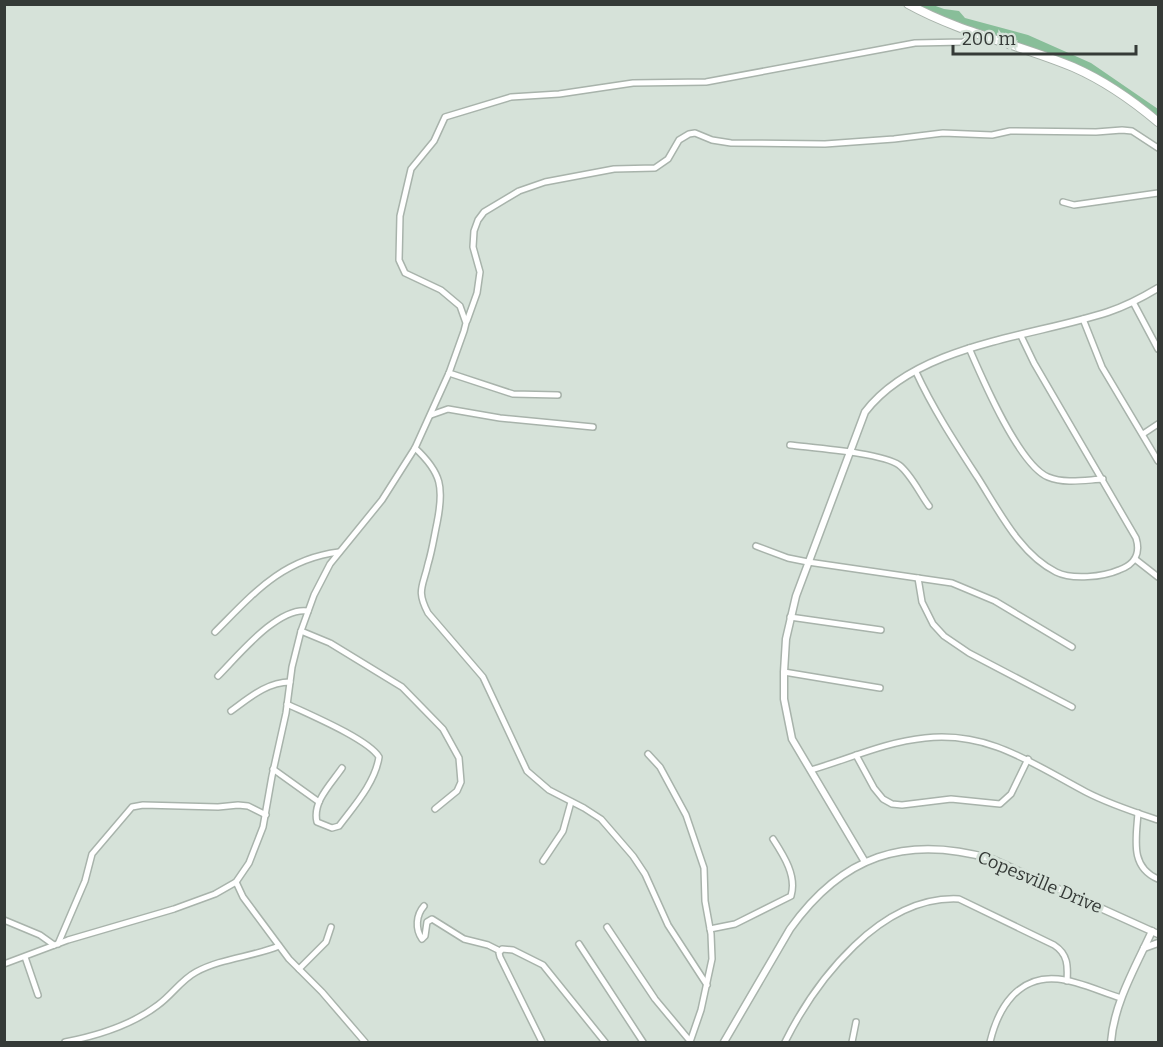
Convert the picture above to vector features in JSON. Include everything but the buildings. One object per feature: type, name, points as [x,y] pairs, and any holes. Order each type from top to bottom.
[{"type":"main road","points":[[908,4],[974,34],[1055,60],[1095,78],[1121,93],[1158,122]]},
{"type":"street","points":[[466,323],[463,310],[455,301],[434,286],[405,273],[399,260],[400,216],[411,169],[434,141],[445,117],[512,97],[544,96],[633,83],[706,82],[915,43],[963,42],[974,34]]},
{"type":"street","points":[[4,964],[56,944],[198,900],[226,889],[236,882],[249,863],[261,834],[266,814],[292,667],[308,610],[326,572],[339,552],[382,500],[415,448],[449,373],[477,293],[480,272],[473,247],[474,231],[478,220],[484,213],[519,191],[545,182],[614,169],[655,168],[668,159],[679,140],[695,133],[712,140],[731,143],[825,144],[943,133],[992,135],[1010,131],[1122,130],[1132,131],[1158,148]]},
{"type":"street","points":[[1063,202],[1074,205],[1158,193]]},
{"type":"street","points":[[865,862],[792,739],[784,699],[789,617],[860,422],[876,398],[895,383],[949,355],[1110,312],[1158,288]]},
{"type":"street","points":[[1133,302],[1158,349]]},
{"type":"street","points":[[1083,319],[1102,367],[1158,461]]},
{"type":"street","points":[[916,372],[957,445],[1007,524],[1027,549],[1056,572],[1074,576],[1118,571],[1135,559],[1138,547],[1136,538],[1034,363],[1021,336]]},
{"type":"street","points":[[969,348],[1001,416],[1035,468],[1054,479],[1076,481],[1103,479]]},
{"type":"street","points":[[449,373],[513,394],[558,395]]},
{"type":"street","points":[[429,416],[448,410],[500,418],[593,427]]},
{"type":"street","points":[[1143,434],[1158,424]]},
{"type":"street","points":[[790,445],[886,459],[901,466],[928,506]]},
{"type":"street","points":[[415,448],[428,460],[435,471],[442,495],[429,563],[421,584],[422,602],[428,613],[483,677],[527,771],[540,785],[601,819],[633,856],[645,874],[668,925],[707,984]]},
{"type":"street","points":[[756,546],[788,558],[808,562],[952,583],[980,594],[1072,647]]},
{"type":"street","points":[[215,632],[255,592],[285,569],[316,555],[339,552]]},
{"type":"street","points":[[1135,559],[1158,578]]},
{"type":"street","points":[[918,578],[922,602],[933,624],[944,636],[969,653],[1072,707]]},
{"type":"street","points":[[219,676],[259,634],[276,621],[296,610],[308,610]]},
{"type":"street","points":[[789,617],[881,630]]},
{"type":"street","points":[[301,631],[330,643],[402,687],[443,729],[459,758],[461,782],[457,791],[435,808]]},
{"type":"street","points":[[784,672],[880,688]]},
{"type":"street","points":[[231,711],[267,687],[281,682],[290,682]]},
{"type":"street","points":[[287,704],[345,733],[379,757],[369,783],[337,828],[322,825],[317,822],[316,811],[319,802],[342,768]]},
{"type":"street","points":[[811,770],[899,742],[939,737],[986,743],[1028,759],[1086,792],[1158,820]]},
{"type":"street","points":[[648,754],[660,767],[688,819],[704,868],[705,901],[712,959],[690,1042]]},
{"type":"street","points":[[856,755],[879,794],[888,802],[897,805],[951,799],[1000,804],[1011,794],[1028,759]]},
{"type":"street","points":[[273,769],[319,802]]},
{"type":"street","points":[[543,861],[563,831],[571,802]]},
{"type":"street","points":[[56,944],[85,881],[92,854],[132,807],[238,805],[248,806],[266,814]]},
{"type":"street","points":[[1138,813],[1136,841],[1139,864],[1147,874],[1158,879]]},
{"type":"street","points":[[710,929],[735,924],[791,896],[790,873],[784,856],[773,839]]},
{"type":"street","name":"Copesville Drive","points":[[724,1042],[790,929],[802,913],[837,879],[865,862],[903,851],[943,850],[977,855],[1005,864],[1155,932]]},
{"type":"street","points":[[236,882],[243,897],[279,946],[365,1042]]},
{"type":"street","points":[[785,1042],[822,981],[858,944],[898,913],[949,899],[959,899],[1054,945],[1065,956],[1067,981]]},
{"type":"street","points":[[424,906],[417,917],[419,936],[422,939],[425,936],[427,922],[432,919],[464,939],[488,945],[500,951],[513,950],[543,965],[605,1042]]},
{"type":"street","points":[[4,920],[56,944]]},
{"type":"street","points":[[299,969],[326,942],[331,927]]},
{"type":"street","points":[[607,927],[654,999],[690,1042]]},
{"type":"street","points":[[1111,1042],[1121,998],[1144,948],[1155,932]]},
{"type":"street","points":[[1144,948],[1158,943]]},
{"type":"street","points":[[579,944],[643,1042]]},
{"type":"street","points":[[64,1042],[82,1039],[119,1026],[152,1010],[188,977],[206,967],[279,946]]},
{"type":"street","points":[[500,951],[500,957],[542,1042]]},
{"type":"street","points":[[25,957],[38,995]]},
{"type":"street","points":[[990,1042],[994,1023],[1000,1010],[1017,990],[1040,980],[1067,981],[1121,998]]},
{"type":"street","points":[[852,1042],[856,1022]]},
{"type":"green space","points":[[908,5],[933,5],[959,11],[965,18],[1028,35],[1091,63],[1158,109],[1158,122],[1107,84]]}]
